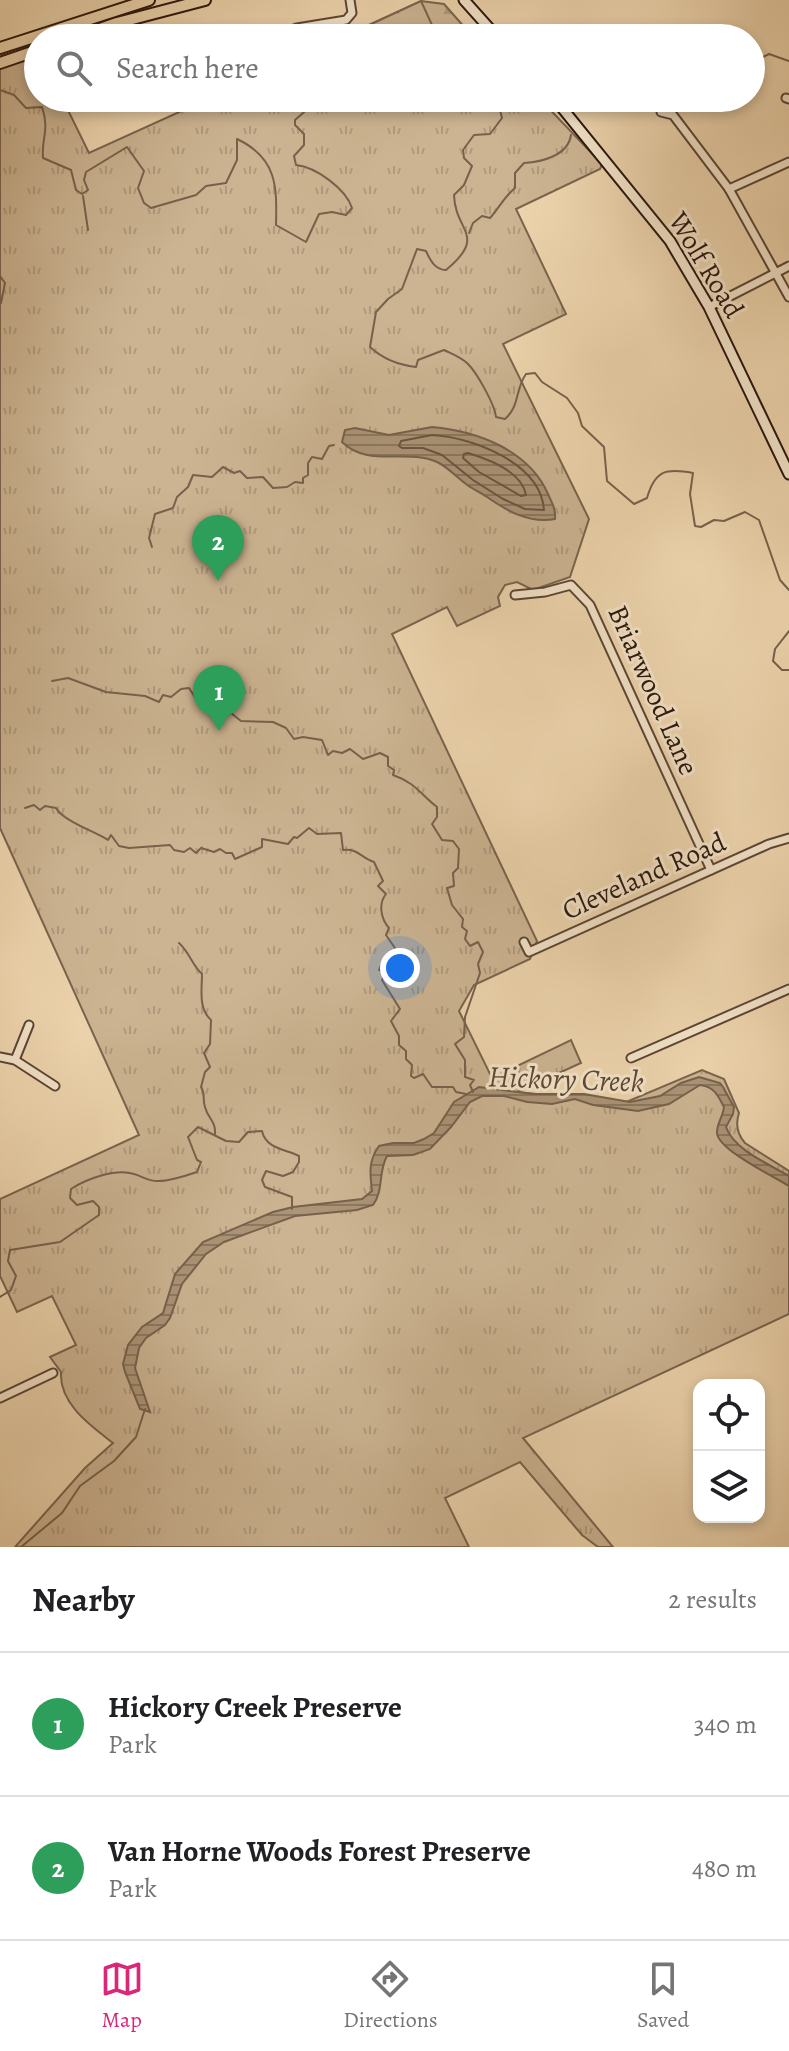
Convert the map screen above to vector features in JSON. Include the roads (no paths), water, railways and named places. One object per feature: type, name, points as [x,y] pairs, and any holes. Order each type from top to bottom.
[{"type":"main road","points":[[74,24],[149,0]]},
{"type":"main road","points":[[114,24],[205,0]]},
{"type":"main road","points":[[464,0],[485,24]]},
{"type":"main road","points":[[0,48],[24,40]]},
{"type":"main road","points":[[0,63],[24,55]]},
{"type":"main road","name":"Wolf Road","points":[[565,112],[670,241],[709,307],[789,474]]},
{"type":"street","points":[[322,24],[346,20],[352,10],[350,0]]},
{"type":"street","points":[[661,112],[673,115],[729,189],[789,297]]},
{"type":"street","points":[[729,189],[789,162]]},
{"type":"street","points":[[709,307],[789,266]]},
{"type":"street","name":"Briarwood Lane","points":[[515,595],[571,585],[590,605],[711,870]]},
{"type":"street","name":"Cleveland Road","points":[[524,942],[529,952],[789,838]]},
{"type":"street","points":[[631,1058],[789,989]]},
{"type":"street","points":[[15,1060],[29,1025]]},
{"type":"street","points":[[0,1057],[15,1060],[55,1086]]},
{"type":"street","points":[[0,1398],[53,1373]]},
{"type":"water","points":[[432,427],[483,438],[515,455],[539,479],[553,506],[555,519],[537,520],[511,511],[468,486],[437,462],[425,458],[364,454],[342,442],[345,430],[355,428],[389,435]]},
{"type":"water","points":[[699,1077],[720,1083],[734,1107],[726,1127],[736,1143],[789,1176],[789,1186],[736,1154],[719,1139],[717,1129],[724,1107],[715,1093],[705,1086],[700,1085],[669,1104],[638,1111],[593,1105],[575,1099],[552,1104],[504,1096],[482,1096],[470,1102],[430,1149],[413,1155],[387,1156],[379,1193],[373,1205],[357,1210],[295,1216],[224,1242],[206,1254],[182,1284],[170,1318],[139,1348],[135,1368],[150,1412],[140,1409],[123,1364],[128,1345],[142,1327],[163,1313],[175,1274],[203,1242],[273,1212],[362,1199],[372,1191],[371,1162],[379,1146],[414,1143],[424,1139],[434,1133],[454,1102],[479,1087],[533,1094],[584,1094],[630,1102],[660,1096],[681,1083]]},
{"type":"waterway","points":[[765,56],[769,54],[789,61]]},
{"type":"waterway","points":[[0,90],[14,95],[24,106]]},
{"type":"waterway","points":[[43,112],[43,158],[71,170],[76,190],[82,194],[88,190],[84,180],[86,172],[127,147],[144,171],[138,188],[144,203],[151,208],[196,195],[206,186],[226,183],[237,160],[237,139],[260,155],[272,174],[276,225],[306,242],[319,214],[332,212],[346,215],[352,208],[344,194],[329,180],[296,165],[294,156],[304,145],[304,134],[295,125],[295,120],[304,112]]},
{"type":"waterway","points":[[500,112],[502,118],[490,134],[474,135],[463,150],[464,158],[472,166],[464,185],[454,195],[466,233],[465,249],[446,270],[436,266],[426,251],[417,249],[402,289],[376,312],[370,347],[391,361],[416,367],[418,360],[444,350],[456,356],[476,374],[496,417],[505,419],[513,409],[526,374],[535,373],[542,382],[567,398],[578,413],[582,426],[604,447],[607,481],[634,504],[647,498],[654,482],[663,473],[693,473],[690,494],[695,526],[701,527],[714,520],[724,521],[745,512],[759,520],[780,580],[789,590]]},
{"type":"waterway","points":[[469,233],[473,223],[482,216],[490,218],[515,188],[515,173],[524,163],[559,153],[571,135]]},
{"type":"waterway","points":[[83,196],[88,230]]},
{"type":"waterway","points":[[0,276],[5,283],[1,303]]},
{"type":"waterway","points":[[152,547],[149,538],[155,514],[173,508],[193,475],[212,477],[223,467],[234,473],[240,471],[247,478],[263,477],[273,488],[287,487],[295,482],[303,483],[312,457],[322,459],[329,446],[334,445]]},
{"type":"waterway","points":[[789,631],[775,649],[773,661],[782,670],[789,670]]},
{"type":"waterway","points":[[52,681],[68,678],[106,692],[145,696],[159,702],[163,695],[171,697],[181,689],[189,688],[198,702],[204,701],[223,709]]},
{"type":"waterway","points":[[231,713],[241,721],[273,722],[286,728],[294,739],[322,740],[328,755],[333,751],[342,753],[350,749],[363,759],[380,753],[388,757],[388,766],[394,770],[393,775],[413,785],[437,807],[437,817],[432,824],[442,840],[453,841],[459,849],[458,868],[453,873],[454,886],[447,888],[452,905],[463,919],[462,927],[467,931],[465,939],[470,946],[478,942],[483,952],[478,964],[480,973],[465,1017],[464,1037],[455,1044],[465,1060],[465,1077],[474,1080],[470,1085],[473,1092]]},
{"type":"waterway","points":[[25,808],[34,805],[40,810],[45,806],[56,808],[72,822],[108,840],[111,835],[119,846],[170,845],[174,850],[184,852],[190,848],[196,853],[201,848],[214,852],[220,849],[232,853],[235,859],[262,847],[262,839],[288,844],[309,828],[317,834],[341,833],[343,850],[356,852],[374,862],[383,881],[378,886],[386,894],[381,907],[382,916],[389,928],[386,935],[397,951],[379,970],[387,972],[382,980],[400,1009],[391,1021],[399,1036],[399,1045],[406,1051],[406,1059],[412,1065],[411,1076],[414,1078],[423,1074],[432,1087],[453,1087],[456,1092],[466,1094]]},
{"type":"waterway","points":[[179,943],[202,974],[202,1004],[211,1020],[210,1044],[204,1053],[210,1067],[205,1072],[201,1087],[215,1134]]},
{"type":"waterway","points":[[0,1297],[11,1290],[16,1276],[8,1261],[10,1250],[60,1242],[99,1215],[99,1207],[93,1201],[77,1205],[70,1198],[71,1189],[110,1173],[134,1174],[155,1181],[197,1172],[201,1162],[197,1160],[188,1137],[198,1127],[226,1141],[239,1142],[248,1132],[262,1131],[272,1145],[299,1156],[293,1172],[283,1176],[266,1171],[262,1180],[265,1187],[292,1197],[292,1209]]},
{"type":"waterway","name":"Hickory Creek","points":[[21,1547],[62,1513],[80,1486],[114,1461],[136,1437],[145,1409]]},
{"type":"place","name":"Van Horne Woods Forest Preserve","points":[[218,581]]},
{"type":"place","name":"Hickory Creek Preserve","points":[[219,731]]}]
